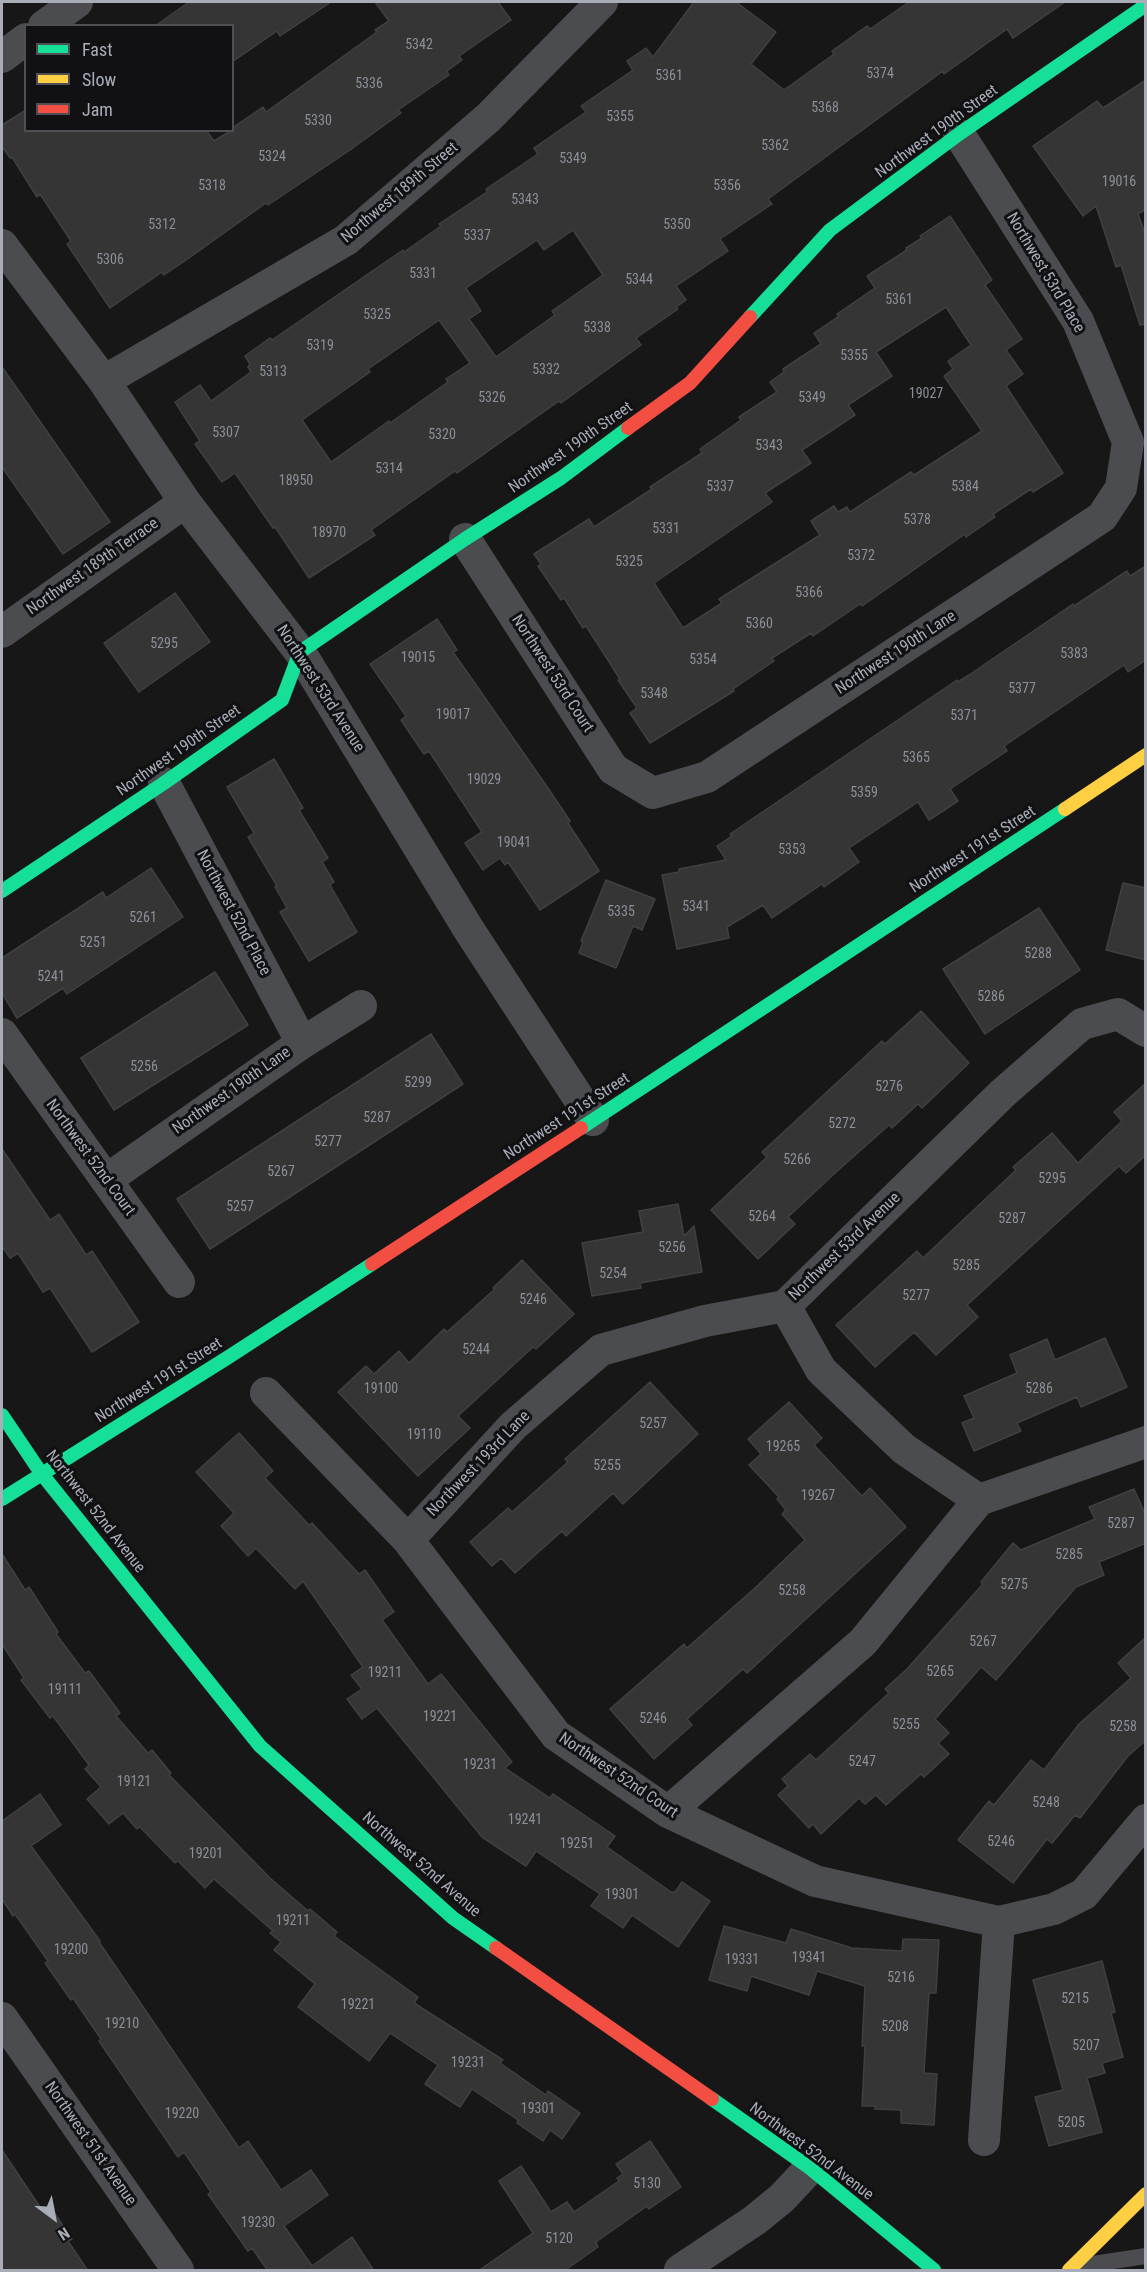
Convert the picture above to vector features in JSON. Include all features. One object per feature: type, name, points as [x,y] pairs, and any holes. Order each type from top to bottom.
[{"type":"street","points":[[47,24],[77,2]]},
{"type":"street","name":"Northwest 189th Street","points":[[104,381],[346,240],[488,118],[602,2]]},
{"type":"street","name":"Northwest 190th Street","points":[[2,891],[164,783],[282,700],[300,652],[465,539],[561,478],[690,383],[830,230],[960,134],[1146,5]]},
{"type":"street","points":[[2,57],[24,40]]},
{"type":"street","name":"Northwest 53rd Place","points":[[960,134],[1078,321],[1128,442],[1120,488]]},
{"type":"street","name":"Northwest 53rd Avenue","points":[[2,245],[104,381],[185,502],[300,652],[469,930],[593,1120]]},
{"type":"street","name":"Northwest 190th Lane","points":[[653,793],[707,777],[1101,517],[1120,488]]},
{"type":"street","name":"Northwest 189th Terrace","points":[[5,623],[185,502]]},
{"type":"street","name":"Northwest 53rd Court","points":[[465,539],[613,770],[653,793]]},
{"type":"street","name":"Northwest 191st Street","points":[[2,1499],[227,1358],[593,1120],[1146,755]]},
{"type":"street","name":"Northwest 52nd Place","points":[[164,783],[302,1043]]},
{"type":"street","name":"Northwest 190th Lane","points":[[106,1180],[302,1043],[361,1006]]},
{"type":"street","name":"Northwest 53rd Avenue","points":[[979,1500],[904,1449],[821,1370],[785,1306],[1003,1093],[1082,1024],[1118,1014],[1146,1031]]},
{"type":"street","name":"Northwest 52nd Court","points":[[2,1034],[179,1282]]},
{"type":"street","name":"Northwest 193rd Lane","points":[[408,1540],[513,1426],[602,1350],[705,1321],[785,1306]]},
{"type":"street","name":"Northwest 52nd Court","points":[[266,1393],[408,1540],[556,1736],[668,1812],[815,1881],[999,1922]]},
{"type":"street","name":"Northwest 52nd Avenue","points":[[2,1415],[41,1473],[260,1746],[453,1918],[810,2168],[934,2271]]},
{"type":"street","points":[[668,1812],[863,1642],[979,1500],[1146,1442]]},
{"type":"street","points":[[984,2140],[999,1922],[1054,1909],[1084,1894],[1146,1820]]},
{"type":"street","name":"Northwest 51st Avenue","points":[[2,2018],[178,2271]]},
{"type":"street","points":[[680,2271],[755,2220],[782,2198],[810,2168]]},
{"type":"street","points":[[1071,2269],[1146,2194]]},
{"type":"lane","points":[[1071,2269],[1146,2256]]},
{"type":"building","points":[[189,2],[331,2],[280,36],[277,31],[234,61],[234,24],[158,24]]},
{"type":"building","points":[[375,2],[498,2],[511,20],[459,56],[462,60],[447,71],[449,75],[398,110],[401,113],[350,150],[268,205],[266,203],[164,275],[162,272],[110,308],[67,244],[71,241],[40,194],[37,197],[12,157],[10,158],[2,146],[2,125],[24,111],[24,132],[207,132],[214,141],[229,132],[234,132],[234,127],[263,107],[266,112],[389,21]]},
{"type":"building","points":[[694,2],[736,2],[776,32],[751,64],[784,90],[834,54],[832,51],[867,26],[870,29],[909,2],[1065,2],[1013,38],[1007,29],[944,74],[943,71],[768,199],[772,204],[720,239],[728,251],[676,286],[686,300],[676,307],[678,309],[636,338],[641,345],[561,403],[559,401],[457,473],[455,471],[371,530],[375,535],[309,578],[235,473],[222,482],[195,444],[200,441],[175,402],[200,385],[211,401],[251,372],[248,367],[250,364],[245,356],[403,250],[404,252],[441,226],[439,224],[487,192],[486,189],[538,154],[534,148],[586,112],[581,106],[633,70],[627,61],[646,48],[653,57]],"holes":[[[573,230],[603,275],[552,311],[555,315],[496,357],[469,319],[481,311],[466,288],[537,240],[544,250]],[[439,320],[470,363],[446,379],[448,382],[331,462],[302,420],[370,372],[368,369]]]},
{"type":"building","points":[[1146,80],[1146,209],[1138,214],[1146,236],[1146,324],[1140,325],[1121,265],[1116,267],[1096,206],[1083,216],[1033,146],[1097,101],[1103,108]]},
{"type":"building","points":[[950,216],[992,280],[985,285],[1022,339],[1006,350],[1023,374],[1006,386],[1063,473],[1033,492],[1031,489],[993,514],[995,517],[966,537],[965,534],[862,606],[860,604],[813,636],[811,633],[772,658],[774,661],[733,689],[734,691],[650,743],[630,713],[637,708],[618,680],[620,679],[586,626],[583,628],[564,598],[561,600],[538,566],[541,564],[534,554],[589,519],[594,527],[652,489],[650,487],[702,453],[700,449],[741,420],[739,417],[777,392],[770,382],[784,372],[783,369],[821,344],[814,333],[875,288],[867,276],[907,250],[906,248],[922,238],[920,236]],"holes":[[[946,307],[971,345],[948,361],[953,369],[944,376],[982,431],[914,475],[911,472],[850,512],[847,507],[838,512],[834,506],[811,521],[820,535],[719,599],[722,603],[683,628],[654,583],[772,502],[765,493],[811,463],[802,450],[855,415],[848,405],[892,376],[876,352]]]},
{"type":"building","points":[[2,367],[110,522],[63,554],[2,467]]},
{"type":"building","points":[[1146,566],[1146,660],[1128,672],[1124,665],[1004,746],[1007,751],[950,789],[958,801],[929,820],[918,802],[849,848],[859,862],[824,887],[822,884],[772,918],[763,905],[727,927],[729,938],[677,949],[662,875],[679,872],[679,869],[726,860],[717,846],[732,836],[730,834],[1073,604],[1074,606],[1127,571],[1130,576]]},
{"type":"building","points":[[175,593],[210,642],[139,692],[104,643]]},
{"type":"building","points":[[437,619],[457,650],[453,652],[570,821],[568,823],[599,871],[540,910],[508,862],[505,865],[500,858],[483,870],[465,843],[482,832],[429,751],[424,754],[401,720],[406,716],[370,664]]},
{"type":"building","points":[[274,759],[303,808],[299,810],[328,858],[322,862],[334,882],[330,885],[357,932],[309,961],[280,912],[287,908],[275,887],[277,886],[248,837],[254,833],[227,787]]},
{"type":"building","points":[[151,868],[183,917],[67,994],[63,988],[17,1018],[2,993],[2,958],[103,892],[106,898]]},
{"type":"building","points":[[606,880],[655,899],[642,930],[633,926],[616,968],[579,953],[583,942],[581,941]]},
{"type":"building","points":[[1123,883],[1146,888],[1146,960],[1106,950]]},
{"type":"building","points":[[1039,908],[1080,970],[985,1034],[943,969]]},
{"type":"building","points":[[215,972],[248,1025],[114,1110],[81,1058]]},
{"type":"building","points":[[921,1011],[969,1063],[922,1108],[918,1104],[892,1128],[889,1125],[835,1173],[788,1217],[795,1224],[758,1259],[711,1210],[767,1157],[762,1152],[882,1041],[885,1044]]},
{"type":"building","points":[[431,1034],[463,1084],[210,1249],[177,1199]]},
{"type":"building","points":[[1146,1083],[1146,1155],[1126,1173],[1119,1166],[967,1305],[978,1317],[936,1355],[914,1332],[875,1367],[836,1325],[917,1251],[923,1258],[1016,1170],[1013,1167],[1052,1133],[1078,1163],[1122,1121],[1114,1112]]},
{"type":"building","points":[[2,1149],[50,1220],[59,1214],[86,1255],[92,1251],[139,1322],[92,1352],[50,1288],[43,1292],[18,1253],[10,1258],[2,1246]]},
{"type":"building","points":[[678,1204],[684,1236],[694,1226],[702,1272],[640,1283],[641,1288],[592,1296],[582,1243],[643,1232],[639,1211]]},
{"type":"building","points":[[522,1260],[574,1314],[536,1349],[533,1347],[458,1416],[470,1428],[418,1476],[338,1392],[366,1366],[374,1374],[399,1351],[409,1363],[444,1329],[447,1332],[495,1289],[493,1288]]},
{"type":"building","points":[[1105,1338],[1127,1387],[1081,1407],[1077,1397],[1017,1423],[1021,1431],[974,1451],[962,1423],[974,1418],[964,1396],[1017,1373],[1010,1355],[1047,1339],[1055,1360]]},
{"type":"building","points":[[650,1382],[698,1434],[623,1504],[613,1493],[566,1536],[562,1531],[515,1573],[501,1558],[492,1566],[470,1542],[508,1508],[512,1512],[568,1462],[565,1459]]},
{"type":"building","points":[[789,1402],[822,1438],[814,1445],[841,1474],[862,1496],[870,1488],[906,1527],[747,1673],[743,1669],[687,1719],[692,1725],[654,1759],[610,1709],[684,1644],[687,1648],[805,1540],[782,1514],[786,1510],[777,1499],[779,1497],[749,1465],[761,1454],[748,1439]]},
{"type":"building","points":[[239,1433],[273,1471],[265,1478],[309,1525],[312,1523],[359,1574],[365,1570],[394,1612],[382,1620],[428,1684],[441,1674],[512,1762],[505,1768],[550,1798],[553,1794],[615,1836],[607,1847],[671,1892],[675,1892],[682,1882],[710,1901],[678,1947],[632,1915],[623,1928],[591,1906],[600,1894],[536,1851],[526,1866],[482,1837],[377,1708],[362,1719],[347,1699],[362,1689],[351,1675],[363,1667],[303,1581],[295,1589],[256,1548],[248,1556],[221,1526],[234,1513],[196,1472]]},
{"type":"building","points":[[1134,1489],[1146,1516],[1146,1543],[1099,1562],[1104,1575],[1076,1587],[996,1680],[981,1667],[935,1719],[949,1733],[938,1743],[949,1754],[924,1777],[921,1774],[886,1805],[876,1795],[865,1804],[859,1798],[821,1834],[813,1824],[809,1828],[778,1795],[788,1786],[782,1779],[810,1754],[816,1760],[889,1693],[885,1689],[907,1669],[983,1584],[981,1582],[1013,1543],[1021,1550],[1095,1519],[1089,1507]]},
{"type":"building","points":[[2,1554],[25,1590],[29,1587],[58,1632],[56,1634],[85,1673],[89,1671],[120,1713],[116,1716],[148,1753],[152,1750],[171,1773],[169,1775],[270,1878],[308,1911],[310,1909],[337,1932],[334,1936],[418,1997],[414,2003],[503,2060],[500,2063],[546,2095],[548,2091],[580,2113],[562,2139],[550,2130],[543,2141],[517,2123],[518,2120],[472,2089],[460,2107],[425,2084],[438,2065],[390,2033],[369,2061],[298,2007],[315,1984],[274,1950],[281,1942],[270,1933],[273,1931],[214,1879],[205,1888],[178,1861],[175,1863],[140,1827],[137,1829],[123,1813],[109,1824],[87,1799],[101,1787],[85,1769],[89,1765],[53,1716],[50,1718],[21,1680],[24,1678],[2,1644]]},
{"type":"building","points":[[1146,1637],[1146,1740],[1128,1756],[1080,1818],[1075,1815],[1052,1843],[1047,1839],[1013,1883],[958,1840],[989,1801],[994,1805],[1031,1760],[1044,1770],[1079,1724],[1131,1678],[1118,1663]]},
{"type":"building","points":[[40,1794],[61,1825],[31,1846],[100,1941],[239,2148],[248,2141],[281,2190],[311,2170],[328,2195],[284,2226],[312,2266],[352,2237],[374,2271],[268,2271],[252,2248],[248,2251],[208,2194],[211,2192],[184,2152],[178,2157],[99,2041],[101,2039],[73,1998],[71,2000],[45,1963],[48,1961],[2,1899],[2,1821]]},
{"type":"building","points":[[724,1926],[786,1943],[791,1929],[852,1948],[902,1951],[903,1939],[939,1940],[936,1993],[929,1993],[924,2073],[937,2074],[934,2125],[901,2123],[901,2110],[862,2106],[865,1986],[817,1971],[809,1995],[751,1976],[747,1991],[709,1980]]},
{"type":"building","points":[[1102,1961],[1115,2012],[1111,2013],[1123,2057],[1102,2063],[1105,2073],[1087,2078],[1102,2132],[1049,2146],[1035,2097],[1063,2090],[1033,1980]]},
{"type":"building","points":[[650,2141],[681,2187],[649,2209],[647,2206],[596,2242],[598,2247],[564,2271],[478,2271],[533,2233],[499,2181],[521,2166],[551,2212],[567,2202],[574,2212],[619,2181],[617,2178],[623,2174],[616,2164]]},
{"type":"building","points":[[2,2150],[44,2213],[51,2208],[72,2239],[68,2241],[88,2271],[2,2271]]},
{"type":"traffic: fast","points":[[750,317],[830,230],[959,134],[1146,5]]},
{"type":"traffic: fast","points":[[2,891],[164,783],[282,700],[300,652],[465,539],[561,478],[628,428]]},
{"type":"traffic: fast","points":[[581,1128],[1065,809]]},
{"type":"traffic: fast","points":[[2,1499],[372,1264]]},
{"type":"traffic: fast","points":[[2,1415],[41,1473],[260,1746],[453,1918],[496,1948]]},
{"type":"traffic: fast","points":[[712,2099],[810,2168],[934,2270]]},
{"type":"traffic: slow","points":[[1065,809],[1146,755]]},
{"type":"traffic: slow","points":[[1069,2270],[1146,2194]]},
{"type":"traffic: jam","points":[[628,428],[690,383],[750,317]]},
{"type":"traffic: jam","points":[[372,1264],[581,1128]]},
{"type":"traffic: jam","points":[[496,1948],[712,2099]]}]
